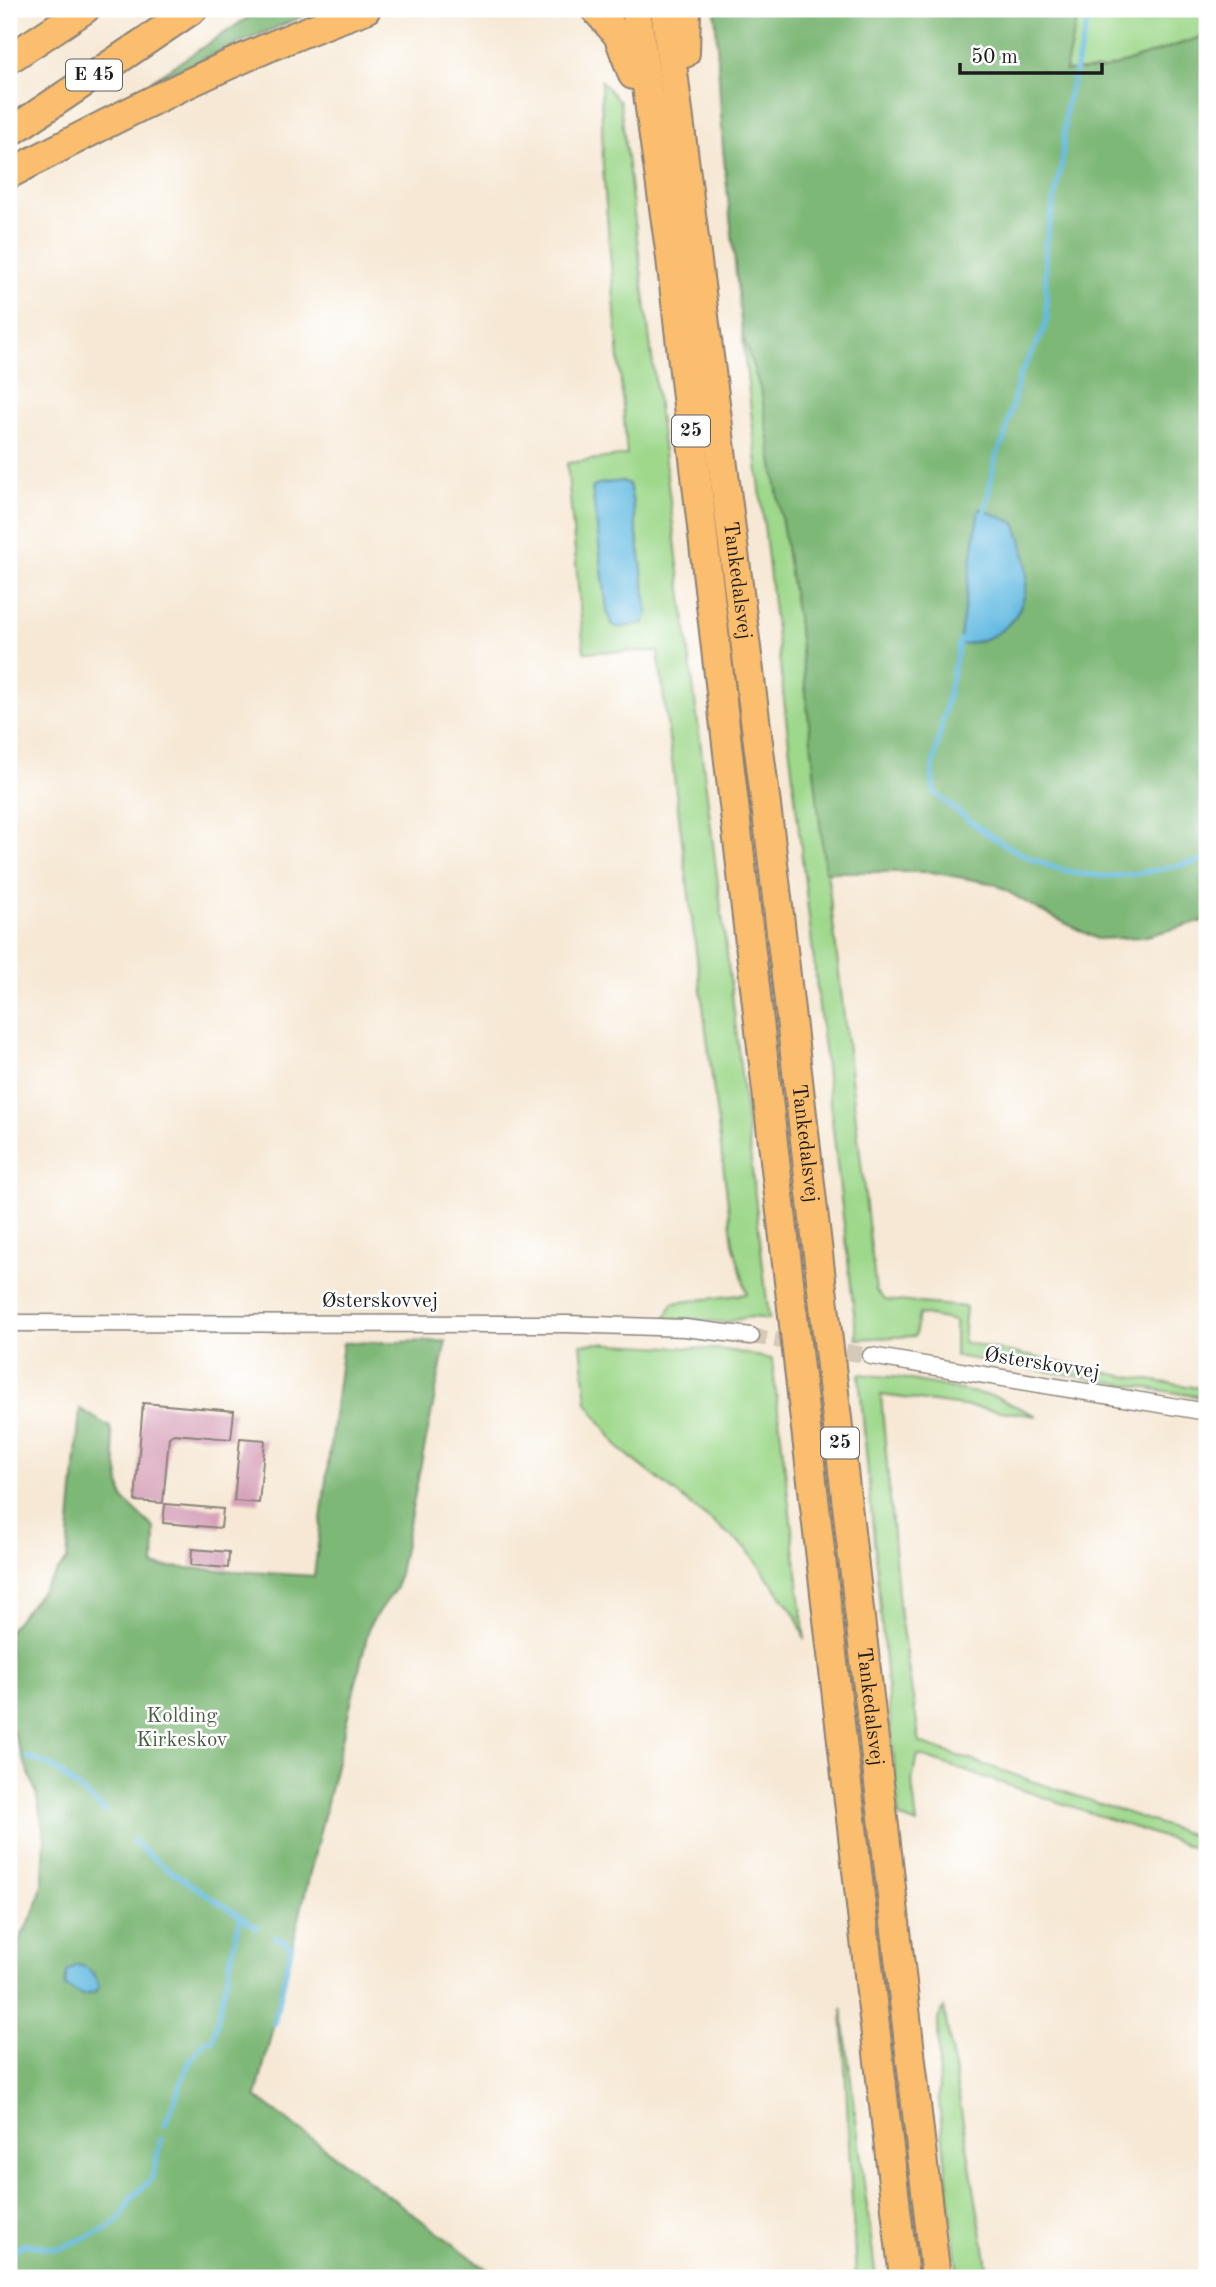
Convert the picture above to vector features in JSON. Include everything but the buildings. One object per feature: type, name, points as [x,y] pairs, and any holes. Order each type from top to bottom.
[{"type":"highway","points":[[9,59],[85,9]]},
{"type":"highway","name":"E 45","points":[[9,133],[193,9]]},
{"type":"highway","points":[[9,174],[128,111],[249,55],[366,9]]},
{"type":"highway","points":[[595,9],[618,35],[630,61],[648,175],[682,247]]},
{"type":"highway","name":"Tankedalsvej","points":[[636,9],[682,247],[715,395],[770,837],[936,2278]]},
{"type":"highway","name":"Tankedalsvej","points":[[665,9],[682,247],[904,2278]]},
{"type":"highway","points":[[682,247],[697,172],[684,46],[686,9]]},
{"type":"street","name":"Østerskovvej","points":[[9,1323],[567,1324],[685,1328],[751,1336]]},
{"type":"street","name":"Østerskovvej","points":[[871,1356],[1207,1412]]},
{"type":"green space","points":[[261,9],[320,9],[151,81]]},
{"type":"green space","points":[[715,9],[1079,9],[1065,71],[1105,69],[1207,35],[1207,920],[1143,937],[1097,939],[995,884],[931,872],[825,872],[799,630],[762,395],[742,332],[723,149]]},
{"type":"green space","points":[[1079,9],[1207,9],[1207,35],[1105,69],[1065,71]]},
{"type":"green space","points":[[601,81],[620,102],[733,1003],[769,1319],[750,1317],[725,1322],[665,1318],[673,1303],[747,1294],[733,1243],[658,651],[584,652],[567,463],[627,455],[603,169]]},
{"type":"green space","points":[[742,332],[762,395],[799,630],[876,1291],[885,1300],[966,1307],[963,1342],[1123,1376],[1207,1389],[1207,1398],[955,1356],[955,1321],[919,1314],[915,1336],[857,1339]]},
{"type":"green space","name":"Kolding Kirkeskov","points":[[446,1341],[396,1588],[370,1624],[256,2097],[499,2278],[9,2278],[9,1959],[36,1909],[43,1879],[45,1838],[36,1792],[9,1722],[9,1630],[67,1560],[80,1409],[110,1427],[123,1499],[155,1529],[154,1566],[314,1576],[343,1343]]},
{"type":"green space","points":[[581,1344],[727,1350],[772,1359],[805,1640],[796,1616],[746,1548],[620,1449],[587,1403]]},
{"type":"green space","points":[[859,1374],[901,1378],[996,1397],[1037,1416],[881,1395],[900,1616],[920,1743],[1207,1840],[1207,1852],[918,1755],[912,1781],[917,1824],[899,1817]]},
{"type":"green space","points":[[842,2008],[876,2278],[856,2278]]},
{"type":"green space","points":[[944,2008],[989,2278],[958,2278],[939,2104],[938,2019]]},
{"type":"water","points":[[622,481],[629,484],[632,498],[648,613],[644,623],[619,628],[611,624],[607,610],[592,488],[598,484]]},
{"type":"water","points":[[979,508],[1015,523],[1026,565],[1026,585],[1014,618],[1001,631],[982,640],[959,645]]},
{"type":"water","points":[[77,1965],[85,1967],[94,1975],[99,1987],[94,1993],[82,1995],[65,1987],[67,1971]]},
{"type":"waterway","points":[[984,517],[996,456],[1004,440],[1019,377],[1043,332],[1047,318],[1045,246],[1062,163],[1066,106],[1091,9]]},
{"type":"waterway","points":[[960,640],[932,771],[934,792],[999,841],[1047,865],[1073,872],[1099,876],[1127,875],[1207,860]]},
{"type":"waterway","points":[[27,1757],[53,1767],[105,1811]]},
{"type":"waterway","points":[[133,1841],[160,1864],[258,1928]]},
{"type":"waterway","points":[[165,2125],[190,2061],[205,2041],[213,2040],[240,1919]]},
{"type":"waterway","points":[[274,2024],[292,1946],[275,1937]]},
{"type":"waterway","points":[[9,2253],[25,2244],[58,2249],[109,2228],[120,2218],[133,2196],[152,2179],[161,2139]]},
{"type":"tunnel","points":[[751,1336],[871,1356]]}]
